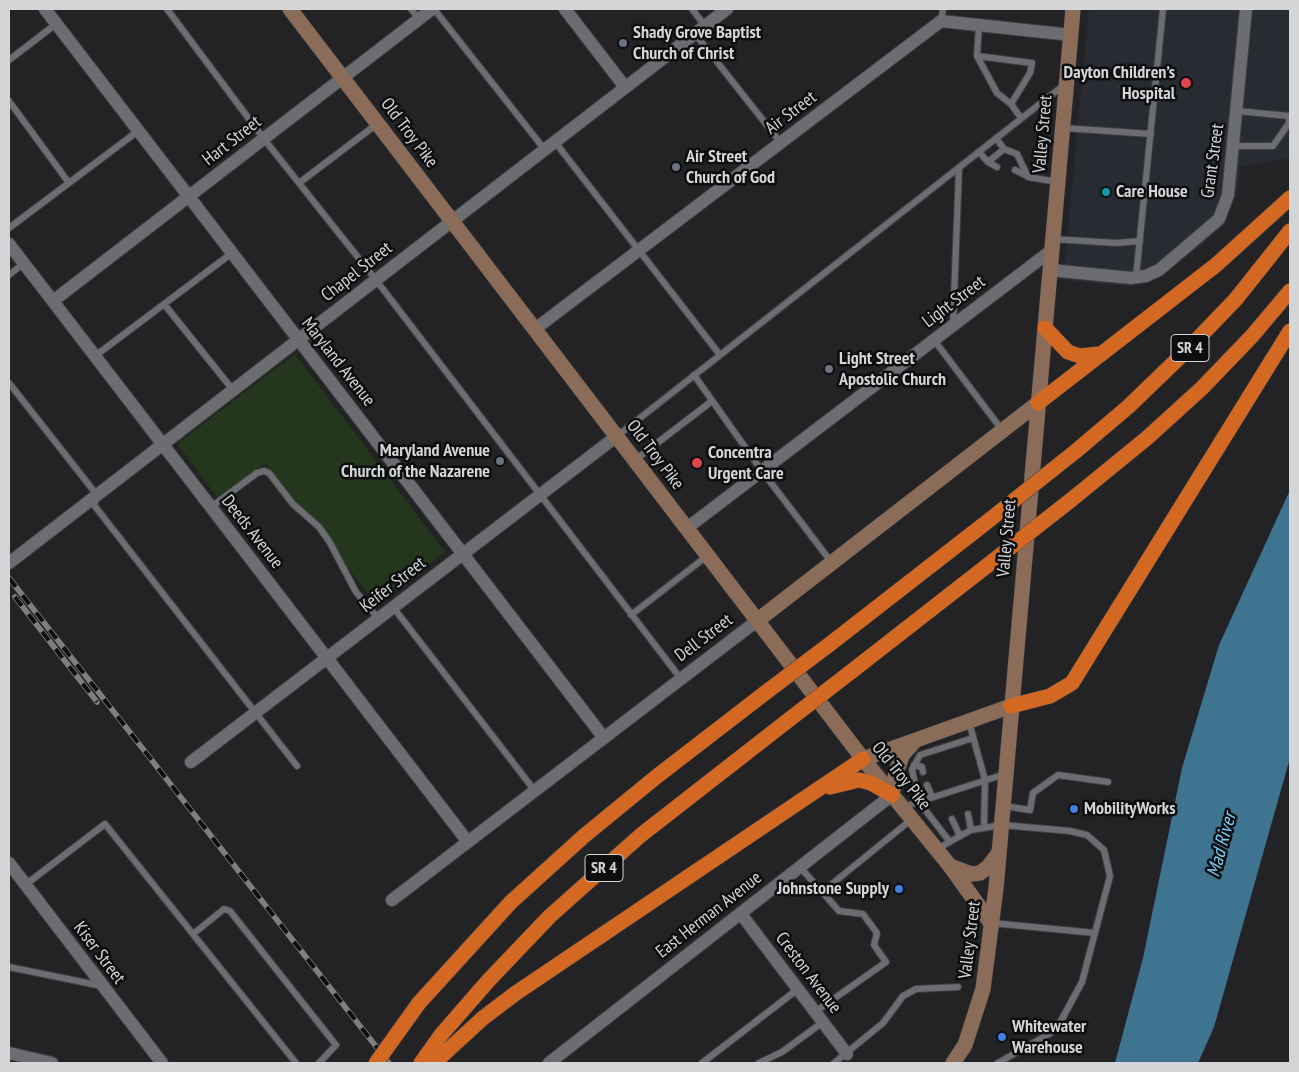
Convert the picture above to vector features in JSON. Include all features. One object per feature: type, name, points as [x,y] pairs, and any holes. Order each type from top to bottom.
[{"type":"highway","points":[[1038,403],[1216,265],[1290,198]]},
{"type":"highway","name":"SR 4","points":[[376,1063],[419,1003],[511,902],[584,836],[656,777],[982,525],[1076,451],[1128,407],[1236,299],[1290,230]]},
{"type":"highway","name":"SR 4","points":[[421,1063],[445,1042],[488,981],[550,916],[641,836],[1071,500],[1147,438],[1202,388],[1252,336],[1290,291]]},
{"type":"highway","points":[[1045,328],[1068,352],[1080,356],[1101,354]]},
{"type":"highway","points":[[1011,706],[1050,696],[1072,683],[1290,331]]},
{"type":"highway","points":[[434,1063],[445,1042],[483,1018],[516,993],[814,793],[863,758]]},
{"type":"highway","points":[[814,793],[859,780],[871,783],[892,795]]},
{"type":"main road","name":"Old Troy Pike","points":[[290,9],[863,758],[950,866],[991,923]]},
{"type":"main road","name":"Valley Street","points":[[953,1063],[965,1045],[983,989],[991,923],[1002,825],[1073,9]]},
{"type":"main road","name":"Dell Street","points":[[758,620],[1038,403]]},
{"type":"main road","points":[[863,758],[1011,706]]},
{"type":"main road","points":[[892,795],[896,772],[903,754],[916,740]]},
{"type":"main road","points":[[950,866],[971,874],[980,873],[988,868],[999,852]]},
{"type":"street","name":"Maryland Avenue","points":[[45,9],[604,738]]},
{"type":"street","name":"Hart Street","points":[[53,301],[343,78],[415,14],[433,9]]},
{"type":"street","points":[[565,9],[625,87]]},
{"type":"street","name":"Chapel Street","points":[[9,563],[727,9]]},
{"type":"street","name":"Grant Street","points":[[1050,270],[1136,278],[1159,270],[1219,219],[1228,195],[1246,9]]},
{"type":"street","name":"Air Street","points":[[535,329],[781,143],[942,15],[979,25],[1071,35]]},
{"type":"street","name":"Deeds Avenue","points":[[9,244],[468,842]]},
{"type":"street","name":"Light Street","points":[[687,528],[934,340],[1052,244]]},
{"type":"street","name":"Keifer Street","points":[[191,762],[617,436]]},
{"type":"street","name":"Dell Street","points":[[392,900],[758,620]]},
{"type":"street","name":"East Herman Avenue","points":[[549,1063],[892,795]]},
{"type":"street","name":"Kiser Street","points":[[9,863],[162,1063]]},
{"type":"street","name":"Creston Avenue","points":[[741,914],[847,1054]]},
{"type":"street","points":[[9,1053],[52,1063]]},
{"type":"lane","points":[[167,9],[264,139],[376,280],[680,679]]},
{"type":"lane","points":[[433,9],[545,150]]},
{"type":"lane","points":[[692,9],[700,30],[781,143]]},
{"type":"lane","points":[[1136,278],[1163,9]]},
{"type":"lane","points":[[9,60],[56,24]]},
{"type":"lane","points":[[979,25],[976,56],[997,93],[1011,104],[1021,118]]},
{"type":"lane","points":[[976,56],[1032,63],[1030,72],[1011,104]]},
{"type":"lane","points":[[617,436],[1067,82]]},
{"type":"lane","points":[[9,102],[69,183]]},
{"type":"lane","points":[[1234,146],[1273,146],[1289,123],[1289,116],[1237,111]]},
{"type":"lane","points":[[299,183],[378,123]]},
{"type":"lane","points":[[1062,128],[1151,134]]},
{"type":"lane","points":[[9,228],[138,131]]},
{"type":"lane","points":[[996,138],[1004,149],[1016,154],[1028,176]]},
{"type":"lane","points":[[555,142],[720,355]]},
{"type":"lane","points":[[988,162],[1004,149]]},
{"type":"lane","points":[[979,152],[988,162],[997,167]]},
{"type":"lane","points":[[953,325],[959,168]]},
{"type":"lane","points":[[1015,170],[1028,176],[1058,182]]},
{"type":"lane","points":[[1052,244],[1140,241]]},
{"type":"lane","points":[[95,356],[232,253]]},
{"type":"lane","points":[[9,275],[24,263]]},
{"type":"lane","points":[[164,304],[233,390]]},
{"type":"lane","points":[[934,340],[1002,430]]},
{"type":"lane","points":[[694,375],[762,471],[832,562]]},
{"type":"lane","points":[[9,383],[97,495],[94,505],[297,766]]},
{"type":"lane","points":[[635,460],[712,401]]},
{"type":"lane","points":[[211,507],[257,473],[264,471],[269,473],[293,504],[319,527],[329,541],[356,592],[378,618]]},
{"type":"lane","points":[[631,615],[708,556]]},
{"type":"lane","points":[[393,607],[535,790]]},
{"type":"lane","points":[[968,720],[985,780],[984,826]]},
{"type":"lane","points":[[950,842],[919,802],[912,770],[920,755],[973,738]]},
{"type":"lane","points":[[914,765],[922,767],[923,772]]},
{"type":"lane","points":[[902,808],[932,797],[942,797],[964,790],[985,780],[1005,774]]},
{"type":"lane","points":[[1003,806],[1030,810],[1033,793],[1058,775],[1108,782]]},
{"type":"lane","points":[[927,785],[932,797]]},
{"type":"lane","points":[[968,814],[971,830]]},
{"type":"lane","points":[[952,819],[960,836]]},
{"type":"lane","points":[[822,892],[912,820]]},
{"type":"lane","points":[[25,885],[105,824],[296,1063]]},
{"type":"lane","points":[[937,850],[971,830],[984,826],[1002,825],[1070,831],[1087,835],[1104,850],[1110,876],[1082,982],[1056,1030],[998,1063]]},
{"type":"lane","points":[[759,1063],[782,1052],[819,1017],[886,962],[874,945],[877,934],[863,914],[839,911],[800,867]]},
{"type":"lane","points":[[193,934],[224,909],[230,911],[336,1045],[319,1063]]},
{"type":"lane","points":[[991,923],[1095,933]]},
{"type":"lane","points":[[9,967],[103,987]]},
{"type":"lane","points":[[834,1063],[883,1024],[903,996],[916,989],[958,987]]},
{"type":"lane","points":[[702,1063],[798,989]]},
{"type":"shaded area","name":"Dayton Children’s Hospital","points":[[1089,9],[1290,9],[1290,158],[1241,167],[1237,192],[1225,224],[1193,252],[1158,275],[1130,287],[1063,280]]},
{"type":"green space","points":[[295,354],[445,552],[376,604],[266,463],[218,498],[177,444]]},
{"type":"water","name":"Mad River","points":[[1290,490],[1290,758],[1214,1027],[1198,1063],[1115,1063],[1143,958],[1182,768],[1219,645]]},
{"type":"railway","points":[[9,578],[389,1063]]},
{"type":"railway","points":[[15,597],[97,702]]},
{"type":"place","name":"Shady Grove Baptist Church of Christ","points":[[623,43]]},
{"type":"place","name":"Dayton Children’s Hospital","points":[[1186,83]]},
{"type":"place","name":"Air Street Church of God","points":[[676,167]]},
{"type":"place","name":"Care House","points":[[1106,192]]},
{"type":"place","name":"Light Street Apostolic Church","points":[[829,369]]},
{"type":"place","name":"Maryland Avenue Church of the Nazarene","points":[[500,461]]},
{"type":"place","name":"Concentra Urgent Care","points":[[697,463]]},
{"type":"place","name":"MobilityWorks","points":[[1074,809]]},
{"type":"place","name":"Johnstone Supply","points":[[899,889]]},
{"type":"place","name":"Whitewater Warehouse","points":[[1002,1037]]}]
